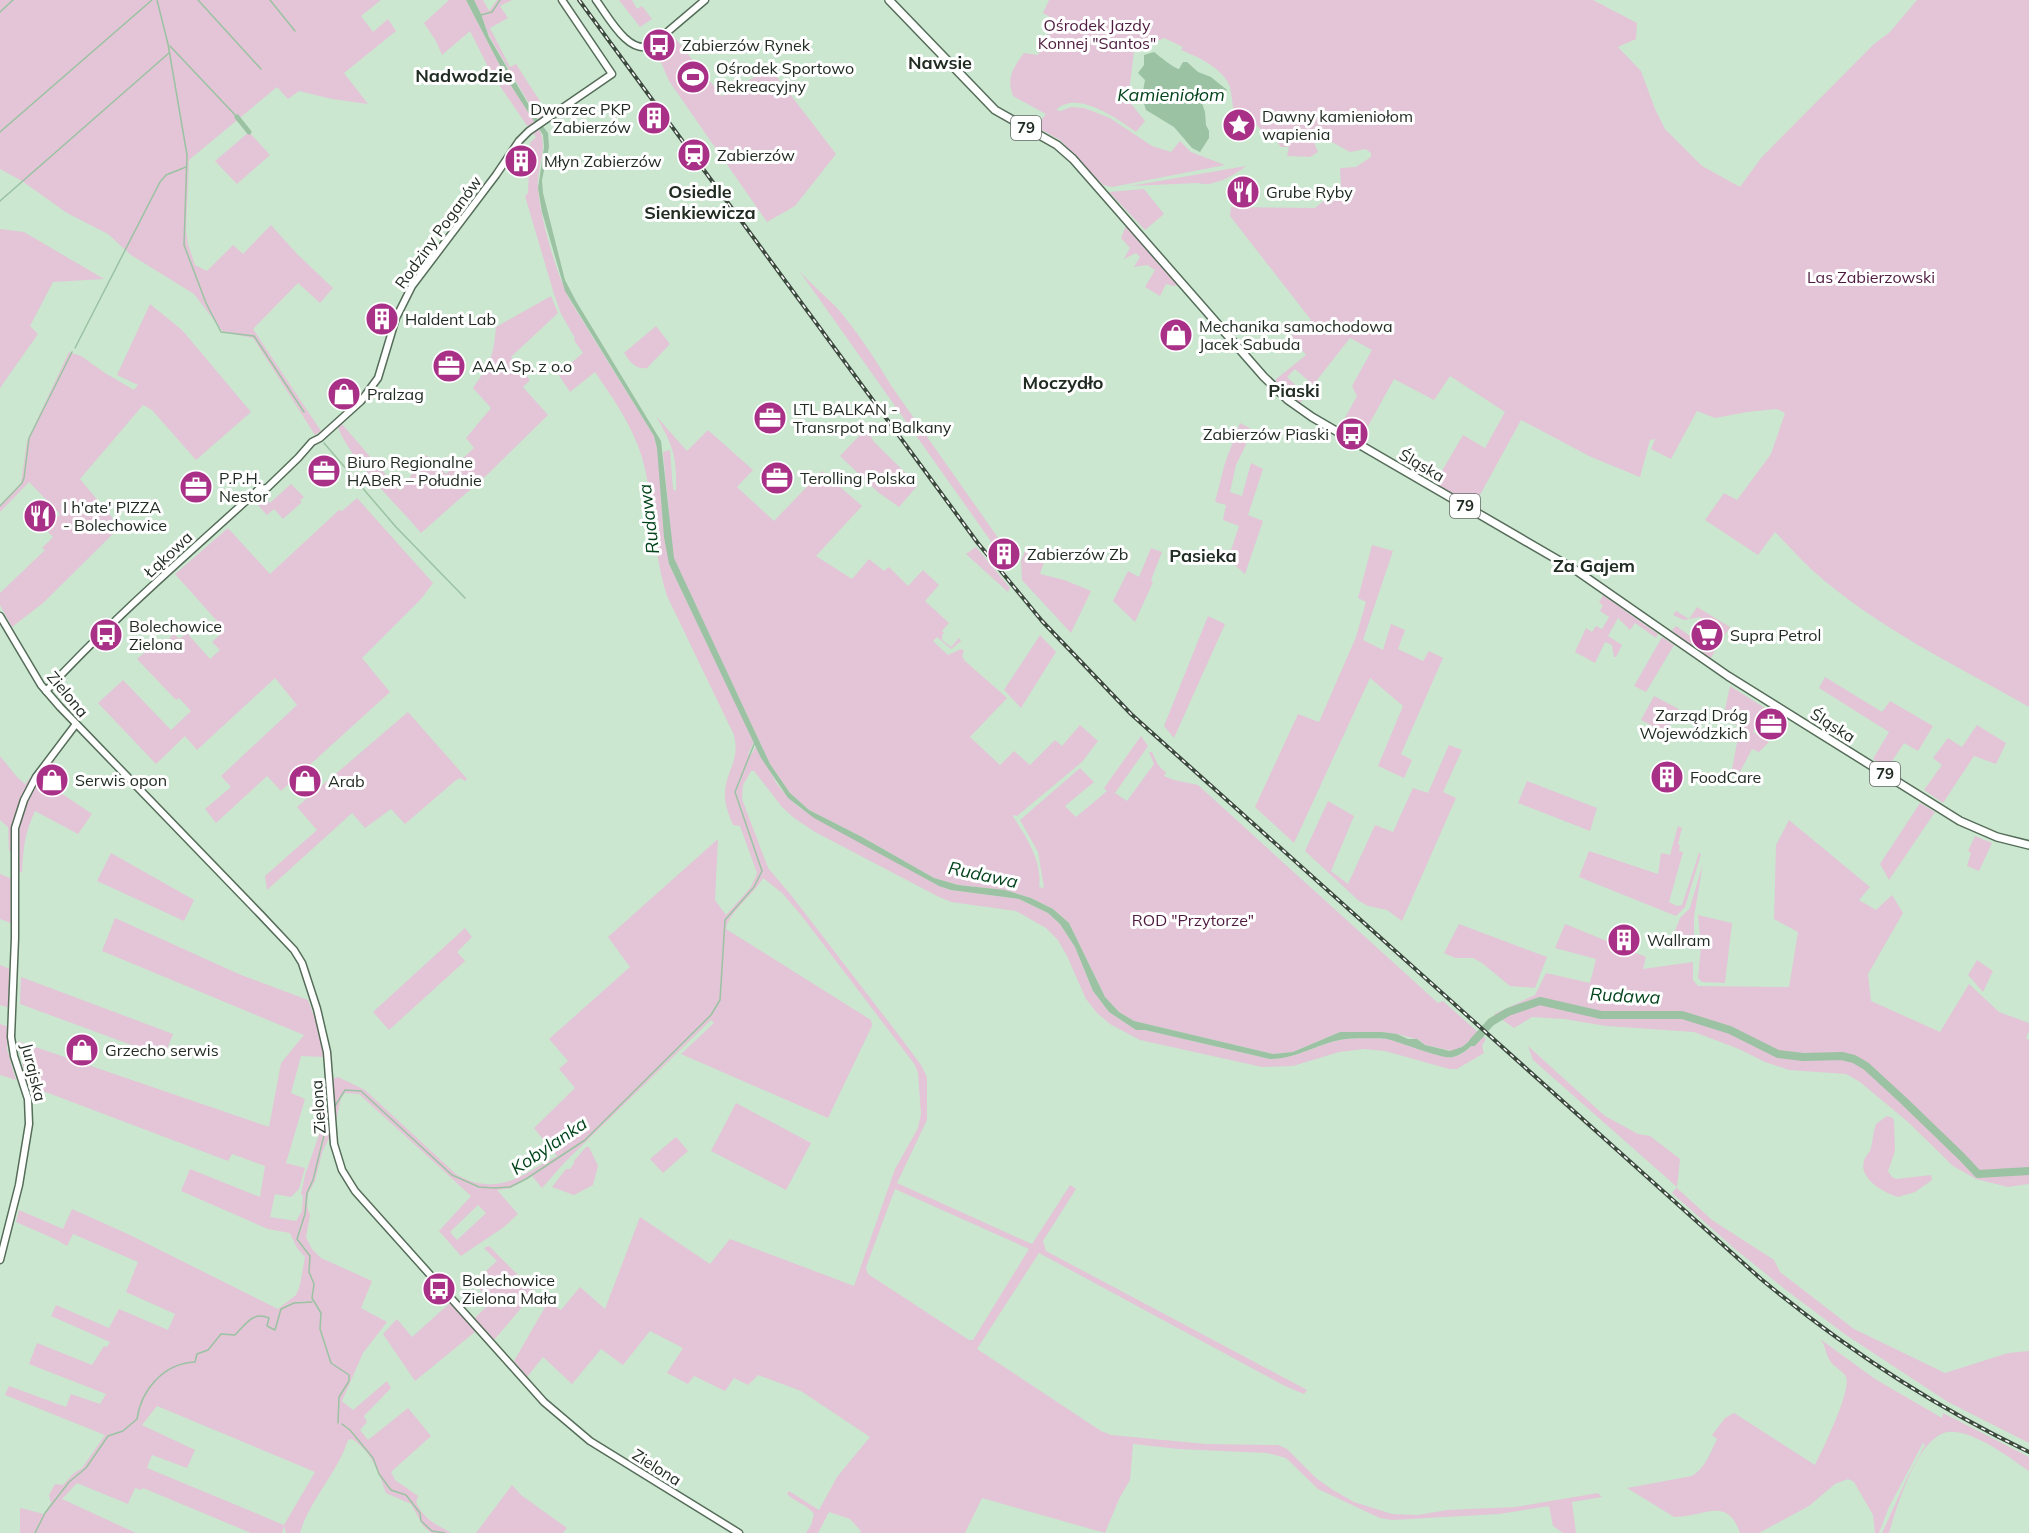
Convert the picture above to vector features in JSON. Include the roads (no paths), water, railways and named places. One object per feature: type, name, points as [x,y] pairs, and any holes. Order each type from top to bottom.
[{"type":"main road","name":"Śląska","points":[[889,0],[995,110],[1057,145],[1073,159],[1264,377],[1288,400],[1312,417],[1593,582],[1728,676],[1960,821],[1997,837],[2029,845]]},
{"type":"street","name":"Rodziny Poganów","points":[[312,442],[357,406],[378,378],[396,318],[412,286],[519,141],[529,131],[612,74],[562,0]]},
{"type":"street","points":[[596,0],[626,39],[637,47],[644,48],[652,45],[705,0]]},
{"type":"street","name":"Łąkowa","points":[[46,691],[115,622],[259,489],[267,488],[312,442]]},
{"type":"street","name":"Zielona","points":[[0,616],[46,691],[259,913],[302,963],[326,1046],[334,1144],[342,1170],[356,1191],[544,1402],[590,1441],[739,1533]]},
{"type":"street","name":"Jurajska","points":[[0,1260],[19,1185],[29,1124],[27,1099],[14,1056],[11,1037],[15,939],[15,828],[26,794],[76,724]]},
{"type":"water","points":[[466,0],[474,0],[489,37],[536,117],[548,133],[549,147],[542,180],[543,193],[565,280],[661,441],[674,558],[770,764],[790,793],[809,810],[934,878],[958,885],[1005,890],[1031,898],[1053,909],[1069,923],[1105,997],[1119,1012],[1134,1021],[1273,1054],[1293,1052],[1340,1032],[1397,1034],[1408,1039],[1417,1039],[1425,1045],[1450,1051],[1462,1047],[1479,1033],[1484,1037],[1453,1057],[1387,1039],[1361,1038],[1327,1043],[1290,1056],[1270,1059],[1145,1030],[1136,1030],[1109,1012],[1093,991],[1075,947],[1060,924],[1048,913],[1019,899],[951,890],[939,886],[814,818],[788,798],[761,758],[669,564],[664,537],[657,448],[654,436],[565,291],[542,212],[538,188],[544,147],[543,135],[508,81]]},
{"type":"water","name":"Kamieniołom","points":[[1154,52],[1179,69],[1183,62],[1187,62],[1198,72],[1211,77],[1227,90],[1221,93],[1218,101],[1214,102],[1203,90],[1198,91],[1209,131],[1209,138],[1200,152],[1192,148],[1174,127],[1146,110],[1142,97],[1145,80],[1138,73],[1144,65],[1144,55]]},
{"type":"waterway","points":[[0,12],[13,0]]},
{"type":"waterway","points":[[0,132],[152,0]]},
{"type":"waterway","points":[[157,0],[168,44],[187,155],[184,245],[206,303],[221,332],[254,336],[304,412]]},
{"type":"waterway","points":[[198,0],[261,69]]},
{"type":"waterway","points":[[270,0],[295,31]]},
{"type":"waterway","points":[[481,15],[492,12],[500,0]]},
{"type":"waterway","points":[[170,46],[237,117]]},
{"type":"waterway","points":[[0,201],[169,53]]},
{"type":"waterway","points":[[237,117],[249,132]]},
{"type":"waterway","points":[[75,348],[160,182],[166,175],[186,167]]},
{"type":"waterway","points":[[0,506],[22,483],[29,438],[72,352]]},
{"type":"waterway","points":[[324,443],[396,527],[465,598]]},
{"type":"waterway","name":"Kobylanka","points":[[335,1106],[345,1090],[361,1091],[452,1175],[479,1187],[510,1187],[585,1140],[711,1015],[720,1000],[725,920],[754,887],[762,871],[735,792],[755,742]]},
{"type":"waterway","name":"Rudawa","points":[[1473,1042],[1491,1022],[1508,1012],[1540,1001],[1601,1015],[1682,1015],[1730,1030],[1778,1054],[1803,1057],[1842,1056],[1854,1059],[1866,1066],[1903,1100],[1978,1174],[2029,1171]]},
{"type":"waterway","name":"Kobylanka","points":[[329,1115],[313,1180],[307,1193],[305,1214],[297,1239],[310,1256],[309,1272],[314,1284],[312,1298],[321,1313],[320,1329],[331,1363],[349,1375],[349,1381],[339,1397],[338,1423]]},
{"type":"waterway","points":[[35,1533],[45,1513],[69,1482],[86,1468],[108,1436],[123,1431],[137,1419],[143,1398],[149,1388],[164,1373],[173,1367],[195,1362],[197,1354],[208,1350],[221,1334],[235,1335],[254,1317],[269,1318],[267,1326],[275,1330],[281,1309],[294,1303],[312,1302]]},
{"type":"waterway","name":"Kobylanka","points":[[342,1424],[350,1430],[373,1458],[379,1474],[391,1490],[406,1495],[420,1513],[421,1521],[432,1531],[445,1533]]},
{"type":"railway","points":[[579,0],[977,542],[1042,621],[1131,714],[1761,1279],[1824,1328],[1890,1374],[1958,1415],[2029,1452]]},
{"type":"place","name":"Zabierzów Rynek","points":[[659,45]]},
{"type":"place","name":"Ośrodek Sportowo Rekreacyjny","points":[[693,77]]},
{"type":"place","name":"Dworzec PKP Zabierzów","points":[[654,118]]},
{"type":"place","name":"Dawny kamieniołom wapienia","points":[[1239,125]]},
{"type":"place","name":"Zabierzów","points":[[694,155]]},
{"type":"place","name":"Młyn Zabierzów","points":[[521,161]]},
{"type":"place","name":"Grube Ryby","points":[[1243,192]]},
{"type":"place","name":"Haldent Lab","points":[[382,319]]},
{"type":"place","name":"Mechanika samochodowa Jacek Sabuda","points":[[1176,335]]},
{"type":"place","name":"AAA Sp. z o.o","points":[[449,366]]},
{"type":"place","name":"Pralzag","points":[[344,394]]},
{"type":"place","name":"LTL BALKAN - Transrpot na Balkany","points":[[770,418]]},
{"type":"place","name":"Zabierzów Piaski","points":[[1352,434]]},
{"type":"place","name":"Biuro Regionalne HABeR – Południe","points":[[324,471]]},
{"type":"place","name":"Terolling Polska","points":[[777,478]]},
{"type":"place","name":"P.P.H. Nestor","points":[[196,487]]},
{"type":"place","name":"I h'ate' PIZZA - Bolechowice","points":[[40,516]]},
{"type":"place","name":"Zabierzów Zb","points":[[1004,554]]},
{"type":"place","name":"Bolechowice Zielona","points":[[106,635]]},
{"type":"place","name":"Supra Petrol","points":[[1707,635]]},
{"type":"place","name":"Zarząd Dróg Wojewódzkich","points":[[1771,724]]},
{"type":"place","name":"FoodCare","points":[[1667,777]]},
{"type":"place","name":"Serwis opon","points":[[52,780]]},
{"type":"place","name":"Arab","points":[[305,781]]},
{"type":"place","name":"Wallram","points":[[1624,940]]},
{"type":"place","name":"Grzecho serwis","points":[[82,1050]]},
{"type":"place","name":"Bolechowice Zielona Mała","points":[[439,1289]]},
{"type":"district","name":"Nawsie","points":[[940,63]]},
{"type":"district","name":"Nadwodzie","points":[[464,76]]},
{"type":"district","name":"Osiedle Sienkiewicza","points":[[700,202]]},
{"type":"district","name":"Moczydło","points":[[1063,383]]},
{"type":"district","name":"Piaski","points":[[1294,391]]},
{"type":"district","name":"Pasieka","points":[[1203,556]]},
{"type":"district","name":"Za Gajem","points":[[1594,566]]},
{"type":"park label","name":"Ośrodek Jazdy Konnej \"Santos\"","points":[[1097,34]]},
{"type":"park label","name":"Las Zabierzowski","points":[[1871,277]]},
{"type":"park label","name":"ROD \"Przytorze\"","points":[[1193,920]]}]
